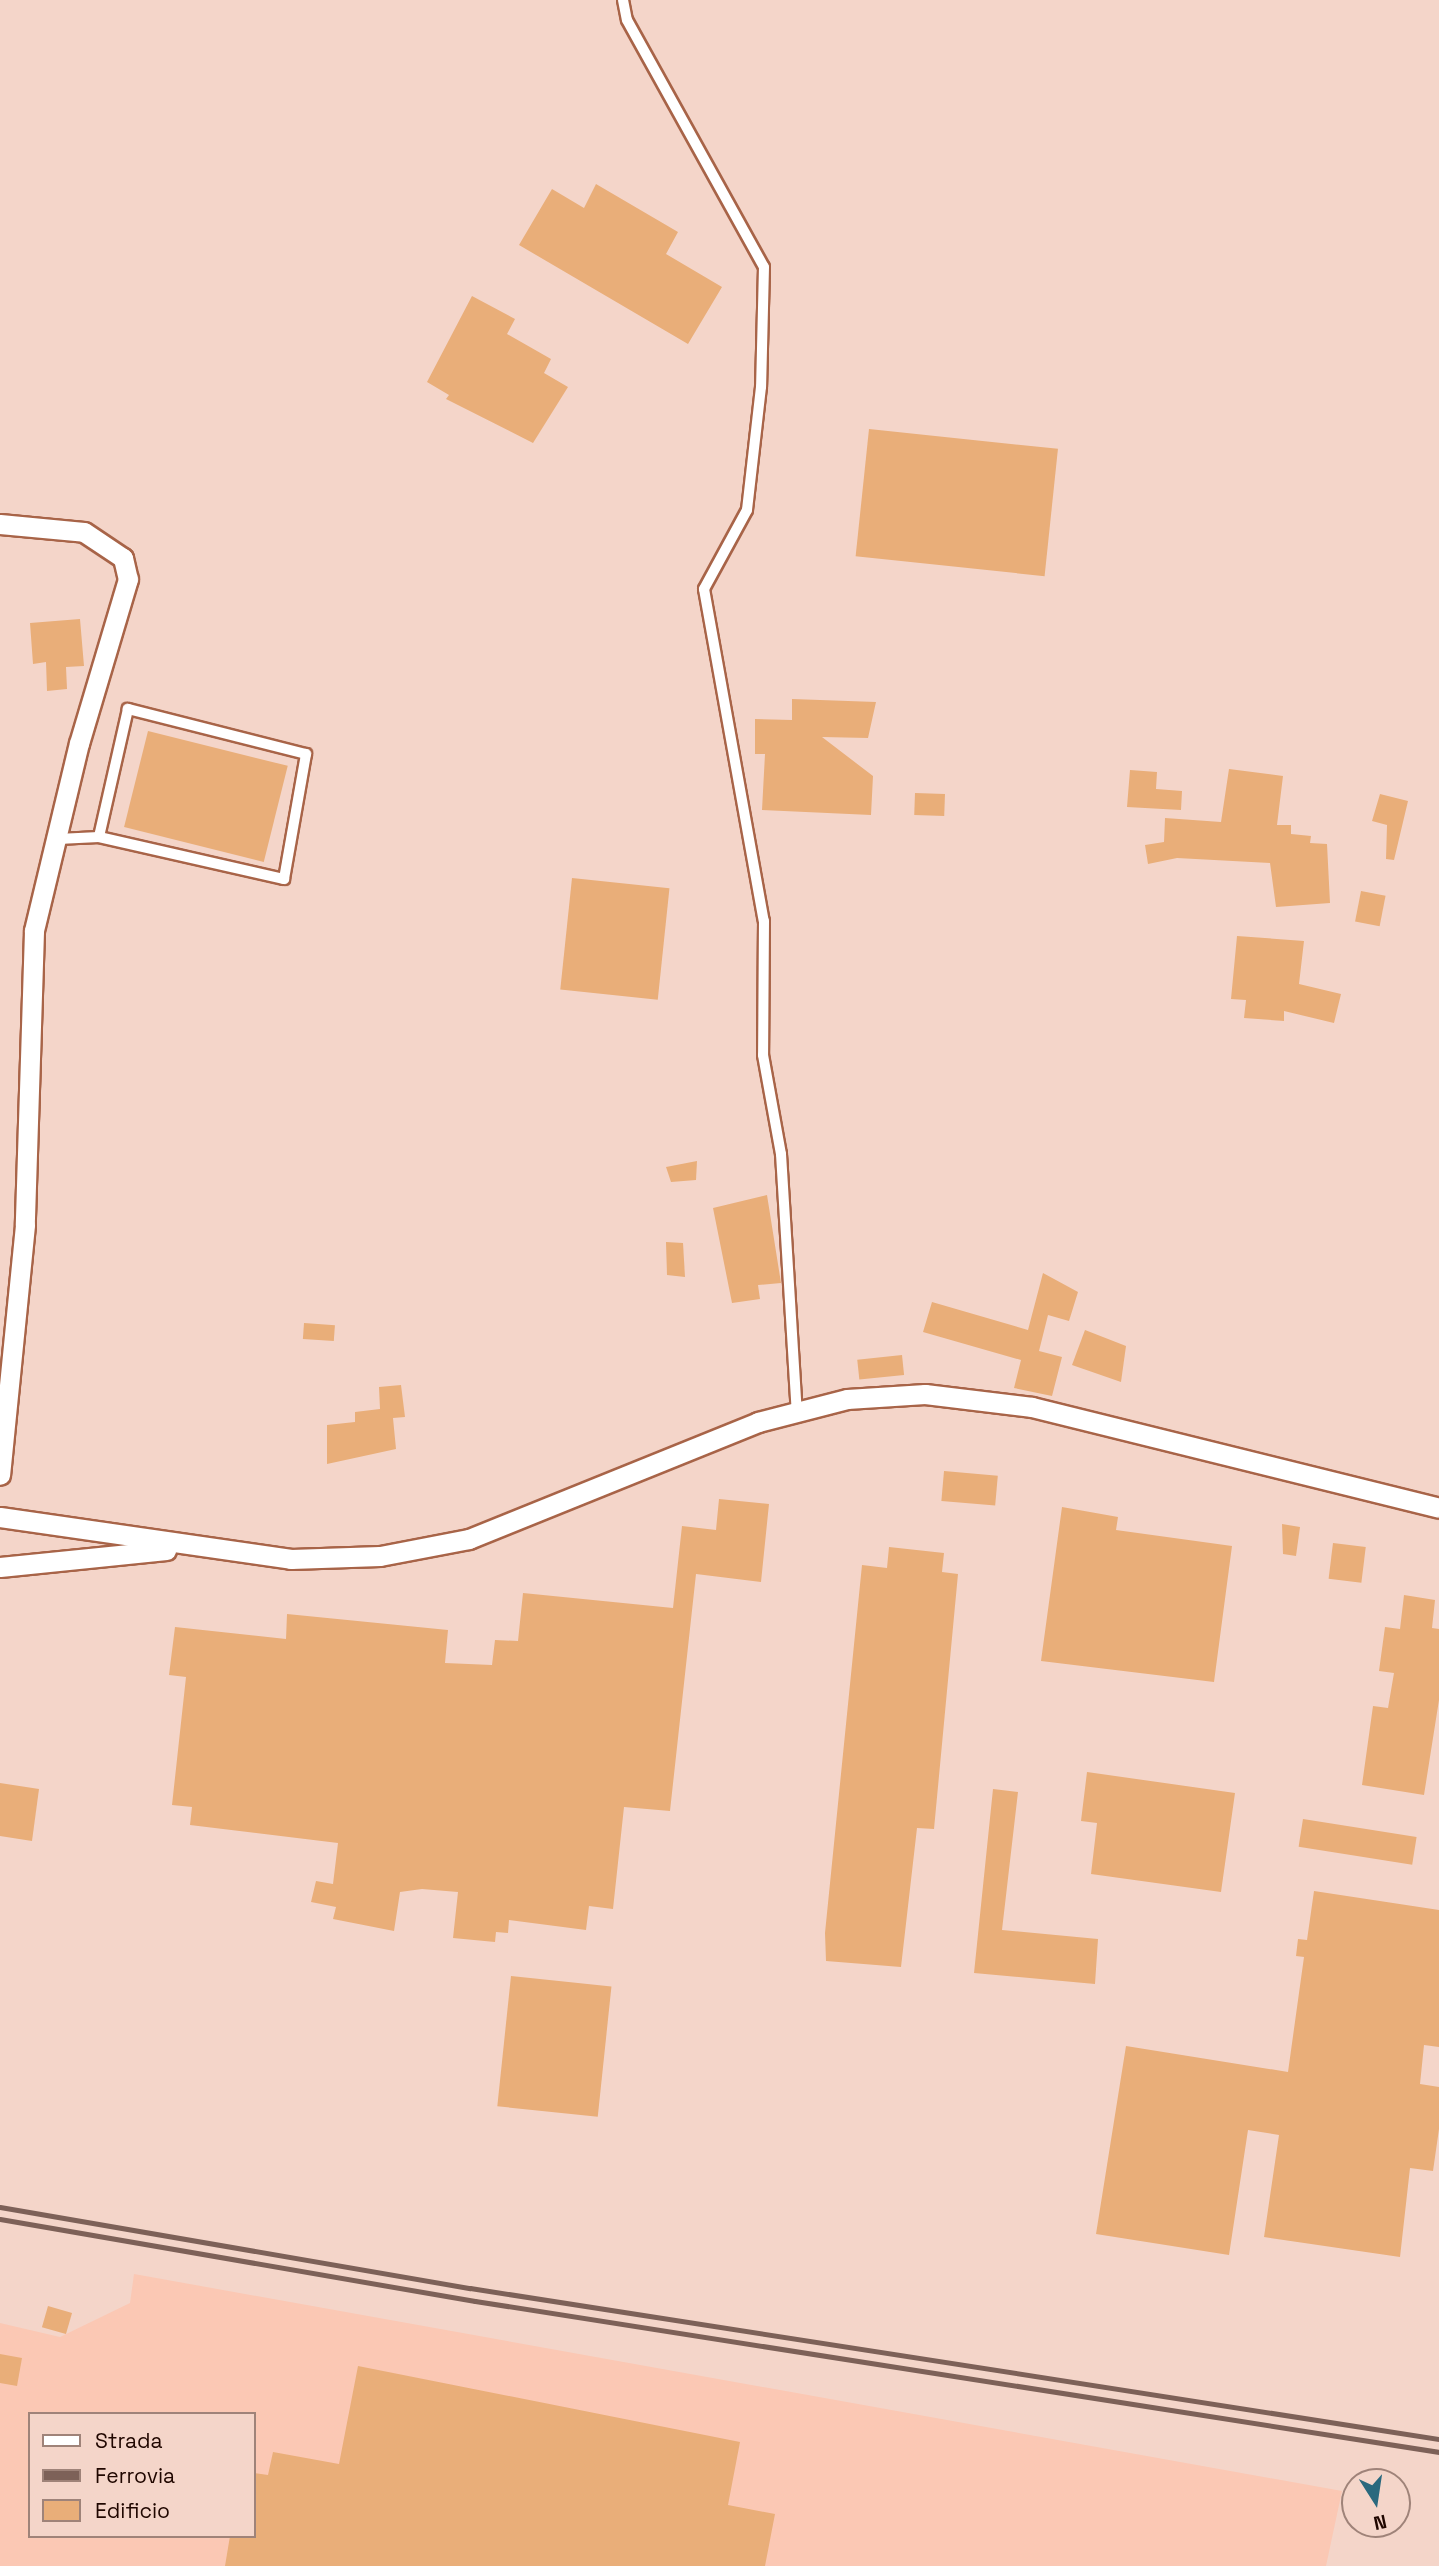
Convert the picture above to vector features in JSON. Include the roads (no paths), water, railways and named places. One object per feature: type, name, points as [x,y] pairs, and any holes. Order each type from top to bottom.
[{"type":"street","points":[[0,524],[83,532],[123,558],[128,579],[79,743],[34,931],[25,1225],[0,1475]]},
{"type":"street","points":[[0,1517],[195,1547],[304,1559],[380,1556],[469,1539],[797,1412],[847,1399],[925,1394],[1031,1408],[1439,1508]]},
{"type":"street","points":[[0,1567],[195,1547]]},
{"type":"lane","points":[[623,0],[627,20],[764,267],[760,399],[747,510],[704,589],[764,921],[763,1055],[781,1154],[797,1412]]},
{"type":"lane","points":[[58,839],[99,837],[284,879],[306,754],[128,709],[99,837]]},
{"type":"railway","points":[[0,2207],[470,2288],[1439,2439]]},
{"type":"railway","points":[[0,2219],[475,2301],[1439,2452]]}]
